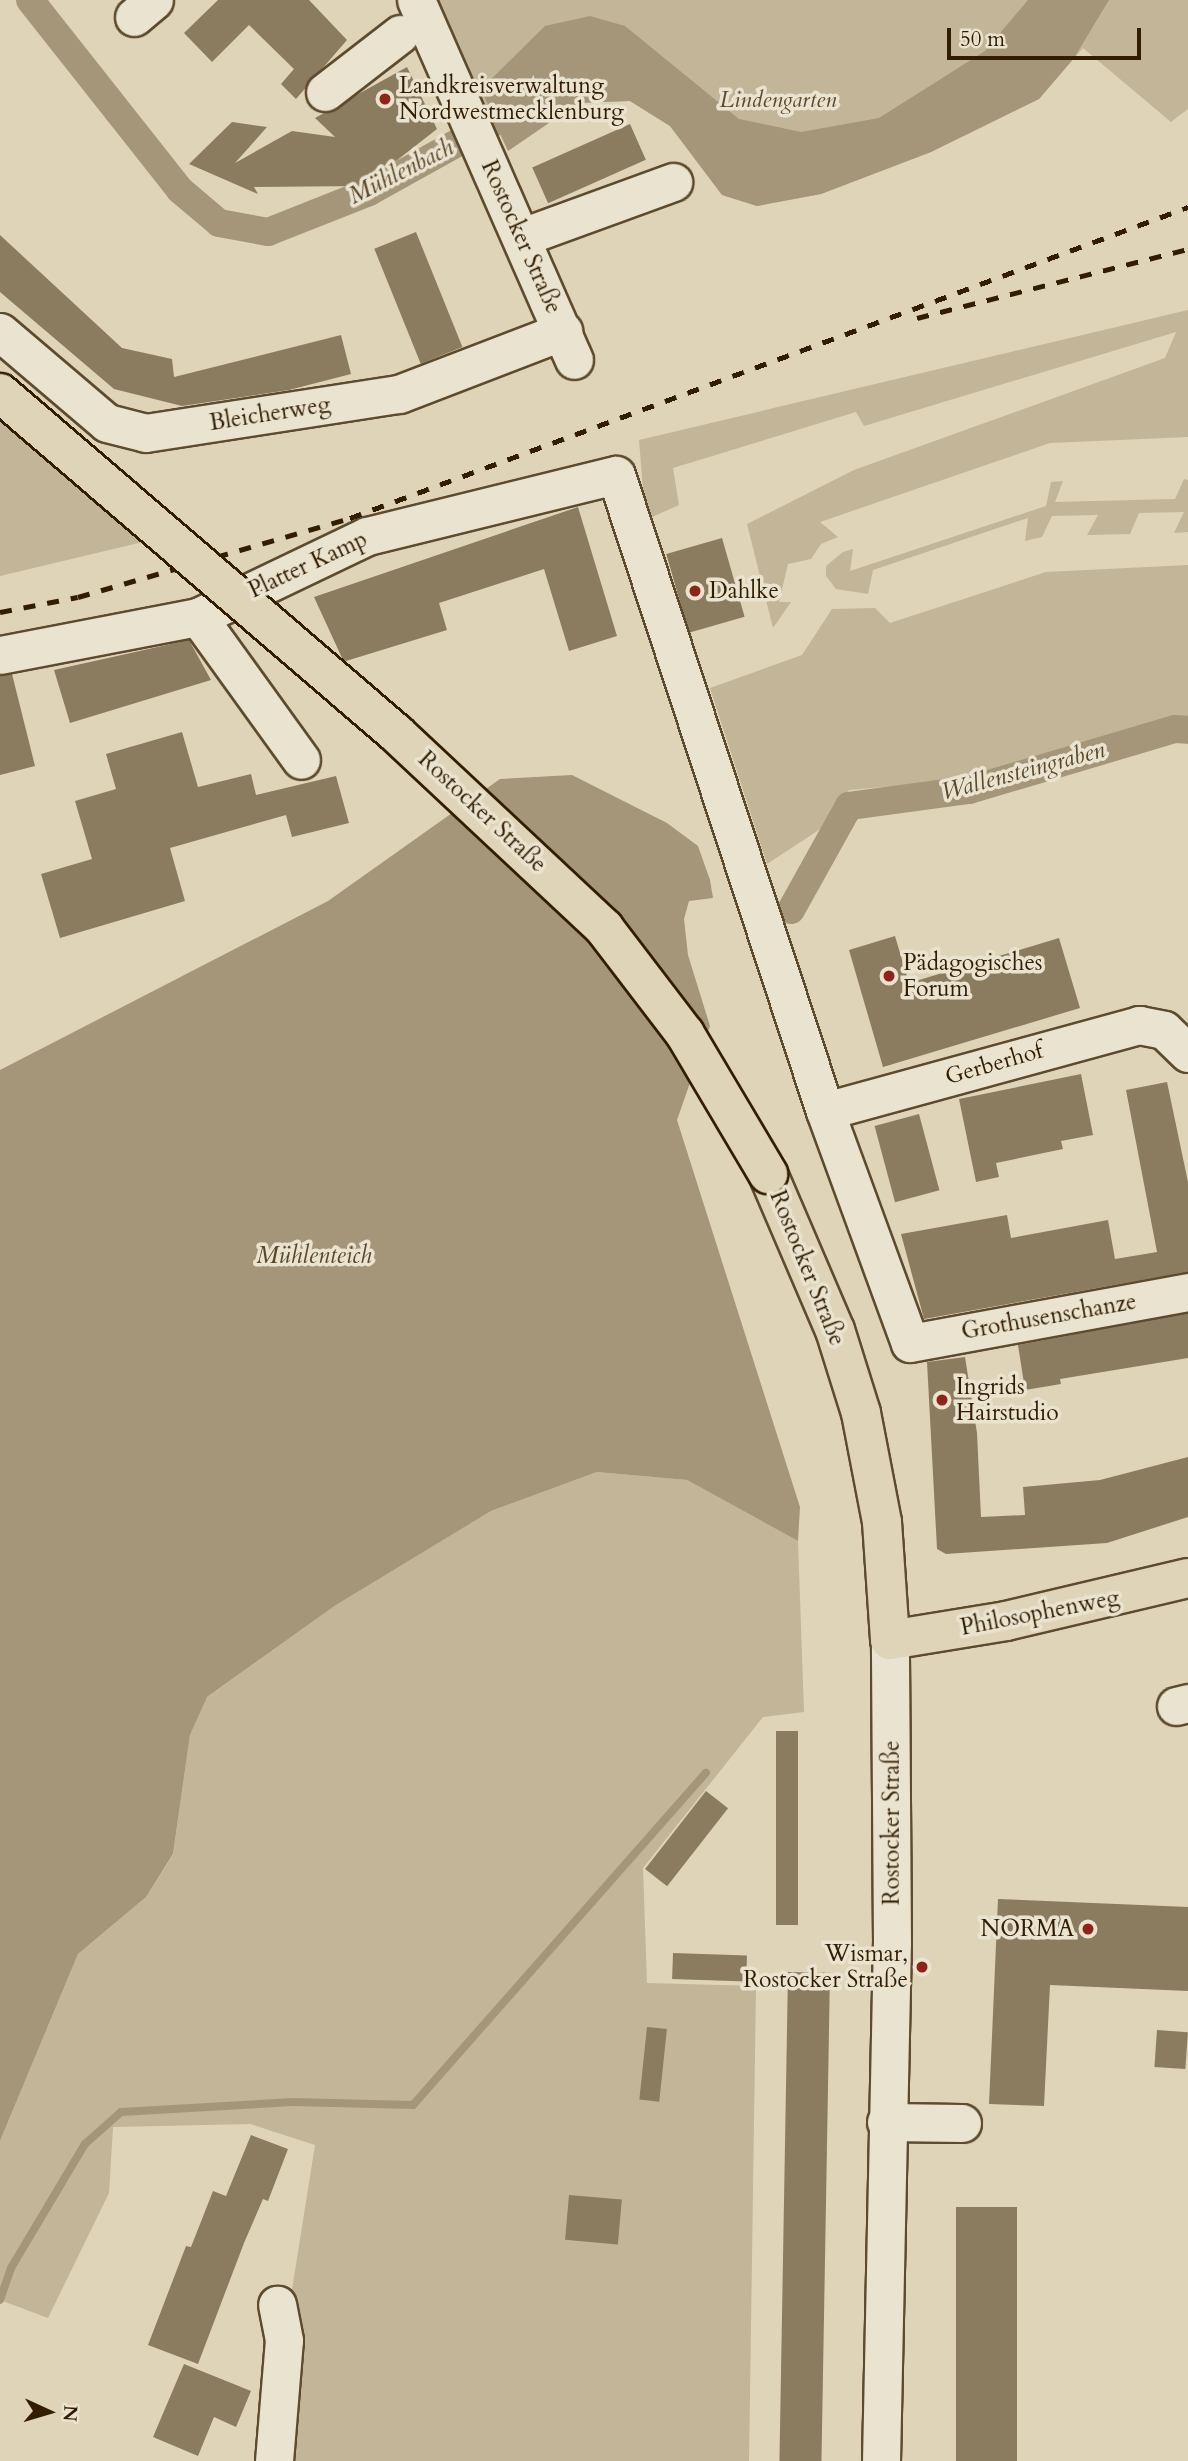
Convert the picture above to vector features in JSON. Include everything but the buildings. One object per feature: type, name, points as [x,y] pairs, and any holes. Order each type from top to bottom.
[{"type":"main road","name":"Rostocker Straße","points":[[0,393],[397,734],[604,928],[685,1034],[768,1174],[835,1329],[861,1413],[882,1522],[890,1640]]},
{"type":"main road","name":"Philosophenweg","points":[[890,1640],[1019,1618],[1188,1578]]},
{"type":"street","name":"Rostocker Straße","points":[[416,0],[568,345]]},
{"type":"street","points":[[325,92],[400,34]]},
{"type":"street","points":[[522,237],[673,182]]},
{"type":"street","name":"Bleicherweg","points":[[0,332],[107,423],[146,433],[399,394],[568,345]]},
{"type":"street","name":"Platter Kamp","points":[[0,655],[198,617],[367,536],[616,475],[825,1111]]},
{"type":"street","points":[[198,617],[301,760]]},
{"type":"street","name":"Gerberhof","points":[[825,1111],[1095,1035],[1139,1026],[1176,1041]]},
{"type":"street","name":"Grothusenschanze","points":[[825,1111],[910,1343],[1188,1292]]},
{"type":"street","name":"Rostocker Straße","points":[[881,2461],[892,1929],[890,1640]]},
{"type":"street","points":[[886,2122],[962,2123]]},
{"type":"street","points":[[274,2461],[284,2340],[277,2305]]},
{"type":"green space","name":"Lindengarten","points":[[433,0],[1188,0],[1188,109],[1171,122],[1083,48],[1039,99],[931,152],[821,194],[757,206],[722,195],[670,126],[630,101],[578,103],[508,151]]},
{"type":"green space","points":[[1188,310],[1188,437],[1050,443],[820,522],[838,537],[821,544],[811,559],[788,564],[779,602],[791,602],[773,628],[747,524],[854,470],[1165,358],[1176,332],[864,426],[856,412],[673,468],[679,505],[652,517],[643,488],[639,440]]},
{"type":"green space","points":[[0,393],[168,536],[0,576]]},
{"type":"green space","points":[[1184,479],[1188,480],[1188,532],[1174,533],[1184,512],[1139,513],[1130,534],[1087,535],[1098,515],[1052,516],[1042,537],[1025,541],[1028,518],[873,570],[868,594],[836,589],[826,576],[826,566],[843,552],[853,549],[850,571],[1046,506],[1051,482],[1063,481],[1055,502],[1175,499]]},
{"type":"green space","points":[[1188,565],[1188,722],[1164,723],[963,780],[849,790],[828,824],[767,864],[710,688],[802,655],[832,609],[875,608],[890,623],[1046,572]]},
{"type":"green space","points":[[597,1472],[687,1480],[798,1541],[804,1712],[763,1717],[643,1868],[647,1983],[756,1986],[749,2461],[274,2461],[284,2340],[315,2145],[250,2124],[113,2127],[109,2193],[48,2318],[0,2300],[0,2141],[78,1954],[146,1897],[173,1855],[190,1735],[206,1698],[336,1605],[491,1511]]},
{"type":"water","points":[[1028,0],[1109,0],[1074,58],[1039,99],[931,152],[821,194],[757,206],[722,195],[670,126],[630,101],[578,103],[508,151],[481,89],[545,26],[590,16],[625,26],[739,119],[801,132],[879,118],[985,51]]},
{"type":"water","name":"Mühlenteich","points":[[572,775],[667,823],[698,846],[710,880],[713,898],[689,901],[684,919],[688,955],[710,1026],[677,1120],[800,1507],[798,1541],[687,1480],[597,1472],[491,1511],[336,1605],[207,1697],[190,1735],[173,1854],[146,1897],[78,1954],[0,2141],[0,1070],[328,901],[500,779]]},
{"type":"waterway","name":"Mühlenbach","points":[[30,0],[180,190],[219,223],[268,232],[369,192],[529,103]]},
{"type":"waterway","name":"Wallensteingraben","points":[[791,910],[849,806],[969,790],[1175,729],[1188,730]]},
{"type":"waterway","points":[[0,2300],[11,2268],[85,2144],[121,2112],[293,2102],[413,2105],[706,1773]]},
{"type":"railway","points":[[0,612],[78,597],[350,518],[1188,207]]},
{"type":"railway","points":[[917,318],[1188,249]]},
{"type":"place","name":"Landkreisverwaltung Nordwestmecklenburg","points":[[385,99]]},
{"type":"place","name":"Dahlke","points":[[695,591]]},
{"type":"place","name":"Pädagogisches Forum","points":[[889,976]]},
{"type":"place","name":"Ingrids Hairstudio","points":[[942,1400]]},
{"type":"place","name":"NORMA","points":[[1088,1929]]},
{"type":"place","name":"Wismar, Rostocker Straße","points":[[922,1967]]}]
